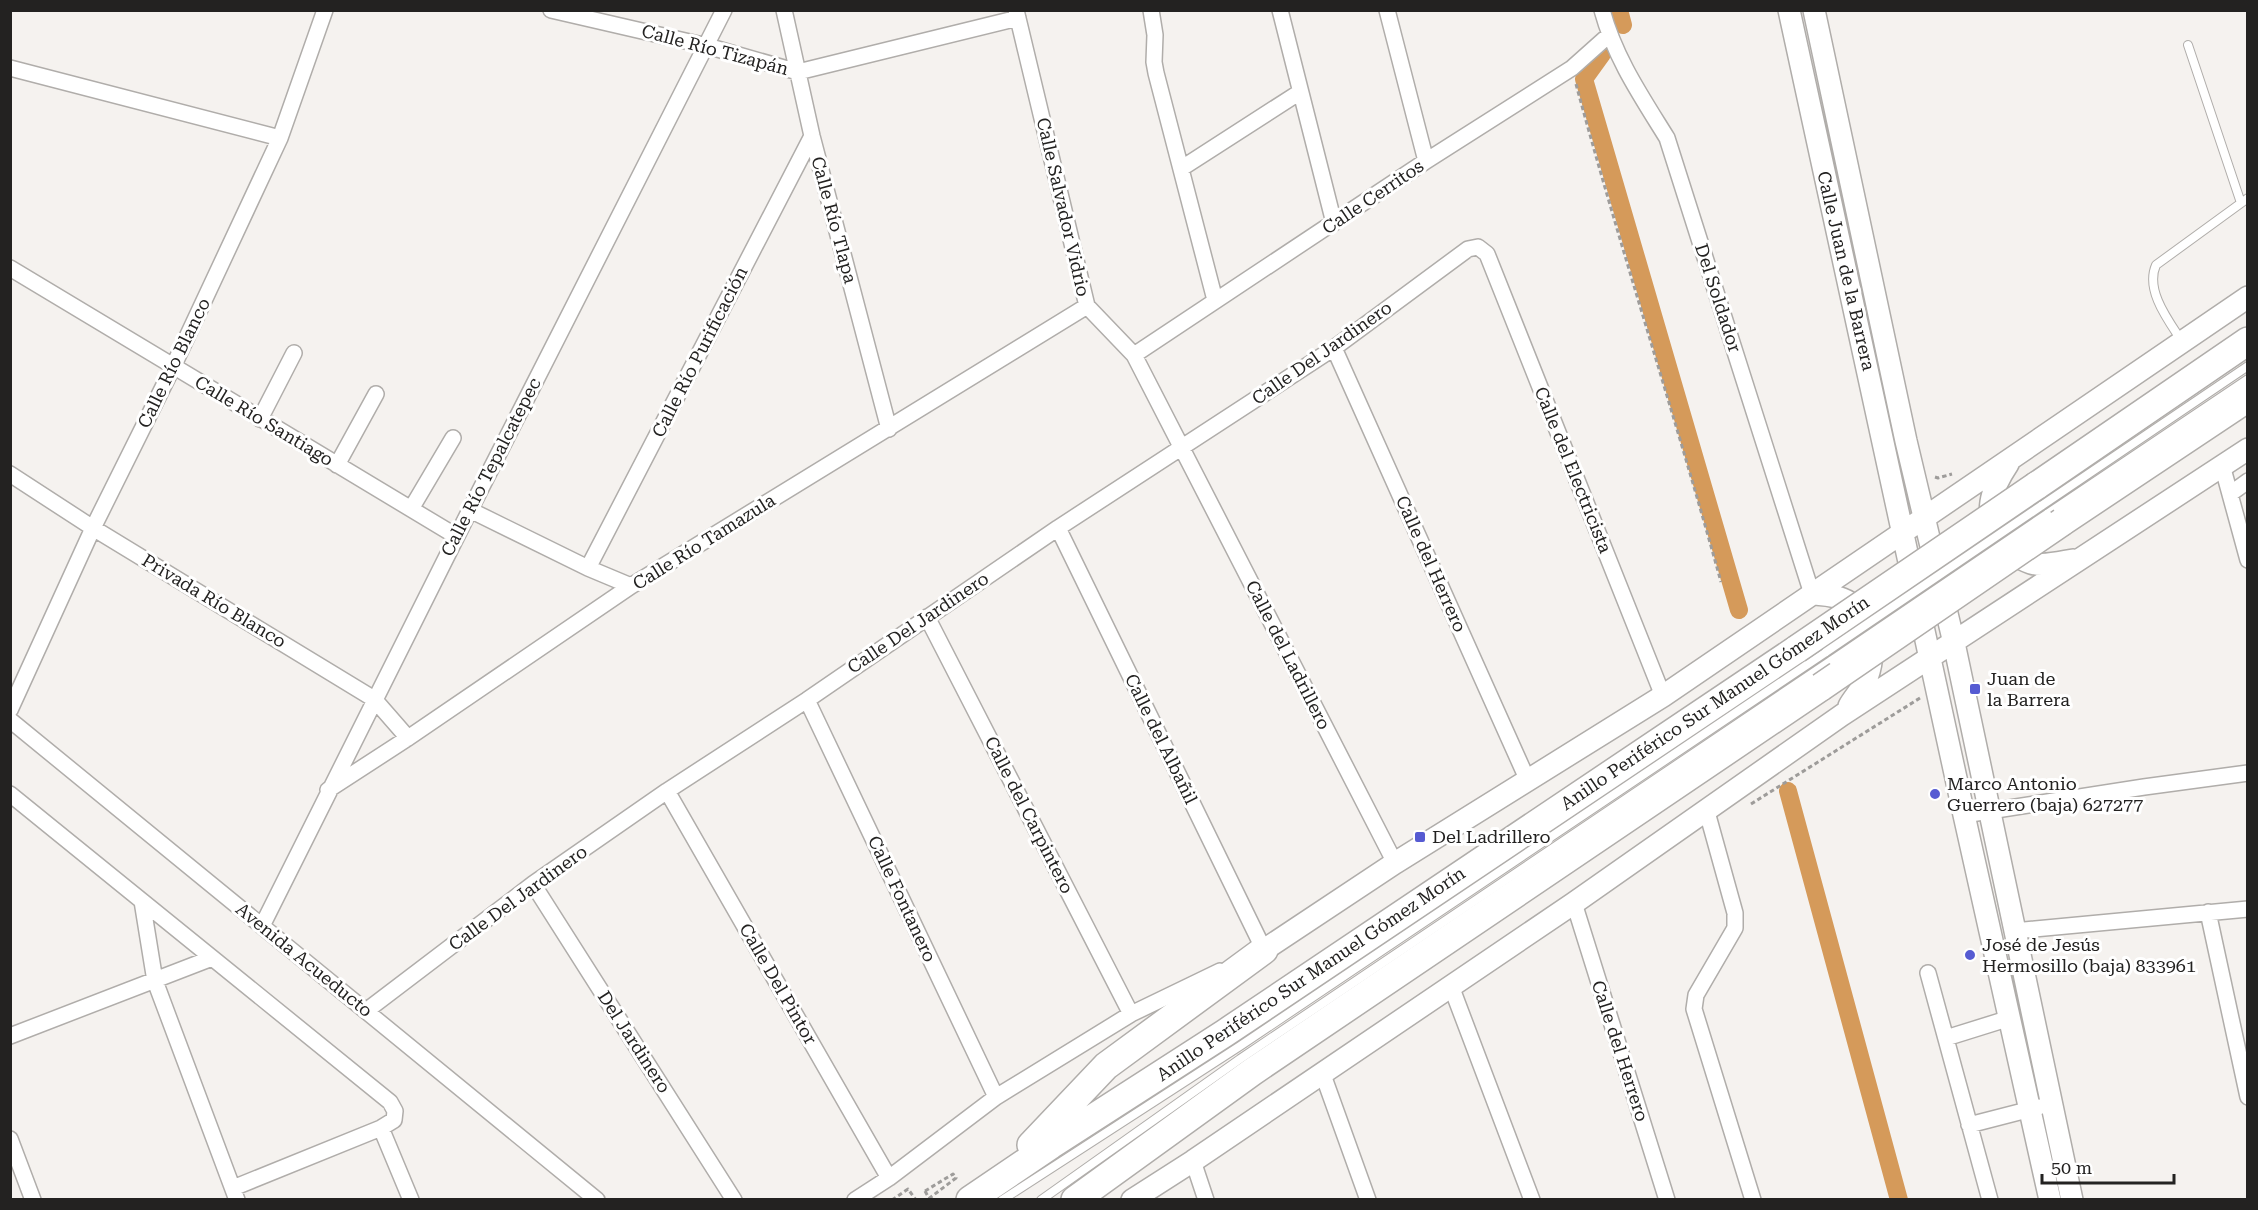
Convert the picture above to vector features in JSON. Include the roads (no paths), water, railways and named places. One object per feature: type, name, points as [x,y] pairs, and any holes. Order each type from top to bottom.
[{"type":"highway","name":"Anillo Periférico Sur Manuel Gómez Morín","points":[[970,1200],[1001,1189],[1225,1033],[1797,649],[2038,496],[2247,341]]},
{"type":"highway","points":[[1075,1200],[1262,1066],[1821,687],[2054,518],[2247,398]]},
{"type":"highway","points":[[1001,1189],[1106,1066],[1264,950]]},
{"type":"main road","name":"Calle Juan de la Barrera","points":[[1789,10],[2050,1200]]},
{"type":"main road","name":"Calle Juan de la Barrera","points":[[1814,10],[1924,518],[1954,643],[2072,1200]]},
{"type":"main road","points":[[1802,74],[1826,69]]},
{"type":"main road","points":[[1264,950],[1395,862],[1663,696],[2247,297]]},
{"type":"main road","points":[[1132,1200],[1574,903],[1707,812],[1842,715],[2247,448]]},
{"type":"main road","points":[[2012,459],[1997,480],[1990,504],[1994,532],[2008,549],[2032,564],[2079,560]]},
{"type":"main road","points":[[1812,594],[1830,595],[1849,602],[1863,618],[1872,639],[1871,663],[1866,681],[1842,715]]},
{"type":"street","name":"Calle Río Blanco","points":[[10,710],[93,528],[173,367],[280,138],[325,10]]},
{"type":"street","name":"Calle Río Tizapán","points":[[551,10],[707,46],[798,72],[1017,14]]},
{"type":"street","name":"Calle Río Tepalcatepec","points":[[262,926],[456,536],[724,10]]},
{"type":"street","name":"Calle Río Tlapa","points":[[784,10],[812,136],[890,429]]},
{"type":"street","points":[[1151,10],[1155,34],[1156,73],[1215,300]]},
{"type":"street","points":[[1280,10],[1334,223]]},
{"type":"street","points":[[1387,10],[1426,161]]},
{"type":"street","name":"Del Soldador","points":[[1602,10],[1609,35],[1627,75],[1667,138],[1812,594]]},
{"type":"street","name":"Calle Salvador Vidrio","points":[[1017,14],[1087,306],[1134,355],[1181,447]]},
{"type":"street","name":"Calle Cerritos","points":[[1134,355],[1426,161],[1572,68],[1609,35]]},
{"type":"street","points":[[10,68],[280,138]]},
{"type":"street","points":[[1182,168],[1300,92]]},
{"type":"street","name":"Calle Río Purificación","points":[[588,568],[812,136]]},
{"type":"street","name":"Calle Del Jardinero","points":[[366,1011],[533,884],[668,791],[807,700],[1058,528],[1334,348],[1468,249],[1478,247]]},
{"type":"street","name":"Calle del Electricista","points":[[1478,247],[1487,254],[1663,696]]},
{"type":"street","name":"Calle Río Santiago","points":[[10,268],[456,536]]},
{"type":"street","name":"Calle Río Tamazula","points":[[328,790],[631,586],[1087,306]]},
{"type":"street","name":"Calle del Herrero","points":[[1334,348],[1528,781]]},
{"type":"street","points":[[260,419],[294,353]]},
{"type":"street","points":[[337,465],[376,394]]},
{"type":"street","points":[[411,509],[453,438]]},
{"type":"street","name":"Calle del Ladrillero","points":[[1181,447],[1395,862]]},
{"type":"street","points":[[2222,465],[2247,560]]},
{"type":"street","name":"Privada Río Blanco","points":[[10,474],[93,528],[375,699],[408,738]]},
{"type":"street","points":[[2230,494],[2247,481]]},
{"type":"street","points":[[470,510],[588,568],[631,586]]},
{"type":"street","name":"Calle del Albañil","points":[[1058,528],[1264,950]]},
{"type":"street","name":"Calle del Carpintero","points":[[927,616],[1131,1014]]},
{"type":"street","name":"Calle Fontanero","points":[[807,700],[996,1097]]},
{"type":"street","name":"Avenida Acueducto","points":[[10,720],[597,1200]]},
{"type":"street","points":[[1964,815],[2247,773]]},
{"type":"street","name":"Calle Del Pintor","points":[[668,791],[889,1178]]},
{"type":"street","points":[[10,794],[390,1101],[395,1111],[393,1120],[381,1128],[235,1194],[155,981],[142,901]]},
{"type":"street","points":[[1707,812],[1735,914],[1735,928],[1696,995],[1694,1010],[1753,1200]]},
{"type":"street","name":"Del Jardinero","points":[[533,884],[734,1200]]},
{"type":"street","name":"Calle del Herrero","points":[[1574,903],[1667,1200]]},
{"type":"street","points":[[2014,931],[2247,909]]},
{"type":"street","points":[[2208,912],[2247,1097]]},
{"type":"street","points":[[855,1200],[889,1178],[996,1097],[1131,1014],[1264,950]]},
{"type":"street","points":[[10,1036],[212,958]]},
{"type":"street","points":[[1928,973],[1990,1200]]},
{"type":"street","points":[[1451,986],[1532,1200]]},
{"type":"street","points":[[1946,1038],[2010,1018]]},
{"type":"street","points":[[1322,1072],[1368,1200]]},
{"type":"street","points":[[1970,1125],[2052,1104]]},
{"type":"street","points":[[381,1128],[411,1200]]},
{"type":"street","points":[[10,1139],[33,1200]]},
{"type":"street","points":[[1193,1161],[1206,1200]]},
{"type":"lane","points":[[2182,342],[2157,299],[2152,274],[2156,265],[2244,201],[2188,45]]},
{"type":"lane","points":[[1001,1189],[1240,1046],[1826,652],[2038,496],[2247,366]]},
{"type":"lane","points":[[1041,1200],[1240,1059],[1832,660],[2054,518],[2247,379]]},
{"type":"waterway","points":[[1619,10],[1623,25]]},
{"type":"waterway","points":[[1602,54],[1584,79],[1739,610]]},
{"type":"waterway","points":[[1788,791],[1899,1200]]},
{"type":"place","name":"Juan de la Barrera","points":[[1975,689]]},
{"type":"place","name":"Marco Antonio Guerrero (baja) 627277","points":[[1935,794]]},
{"type":"place","name":"Del Ladrillero","points":[[1420,837]]},
{"type":"place","name":"José de Jesús Hermosillo (baja) 833961","points":[[1970,955]]}]
